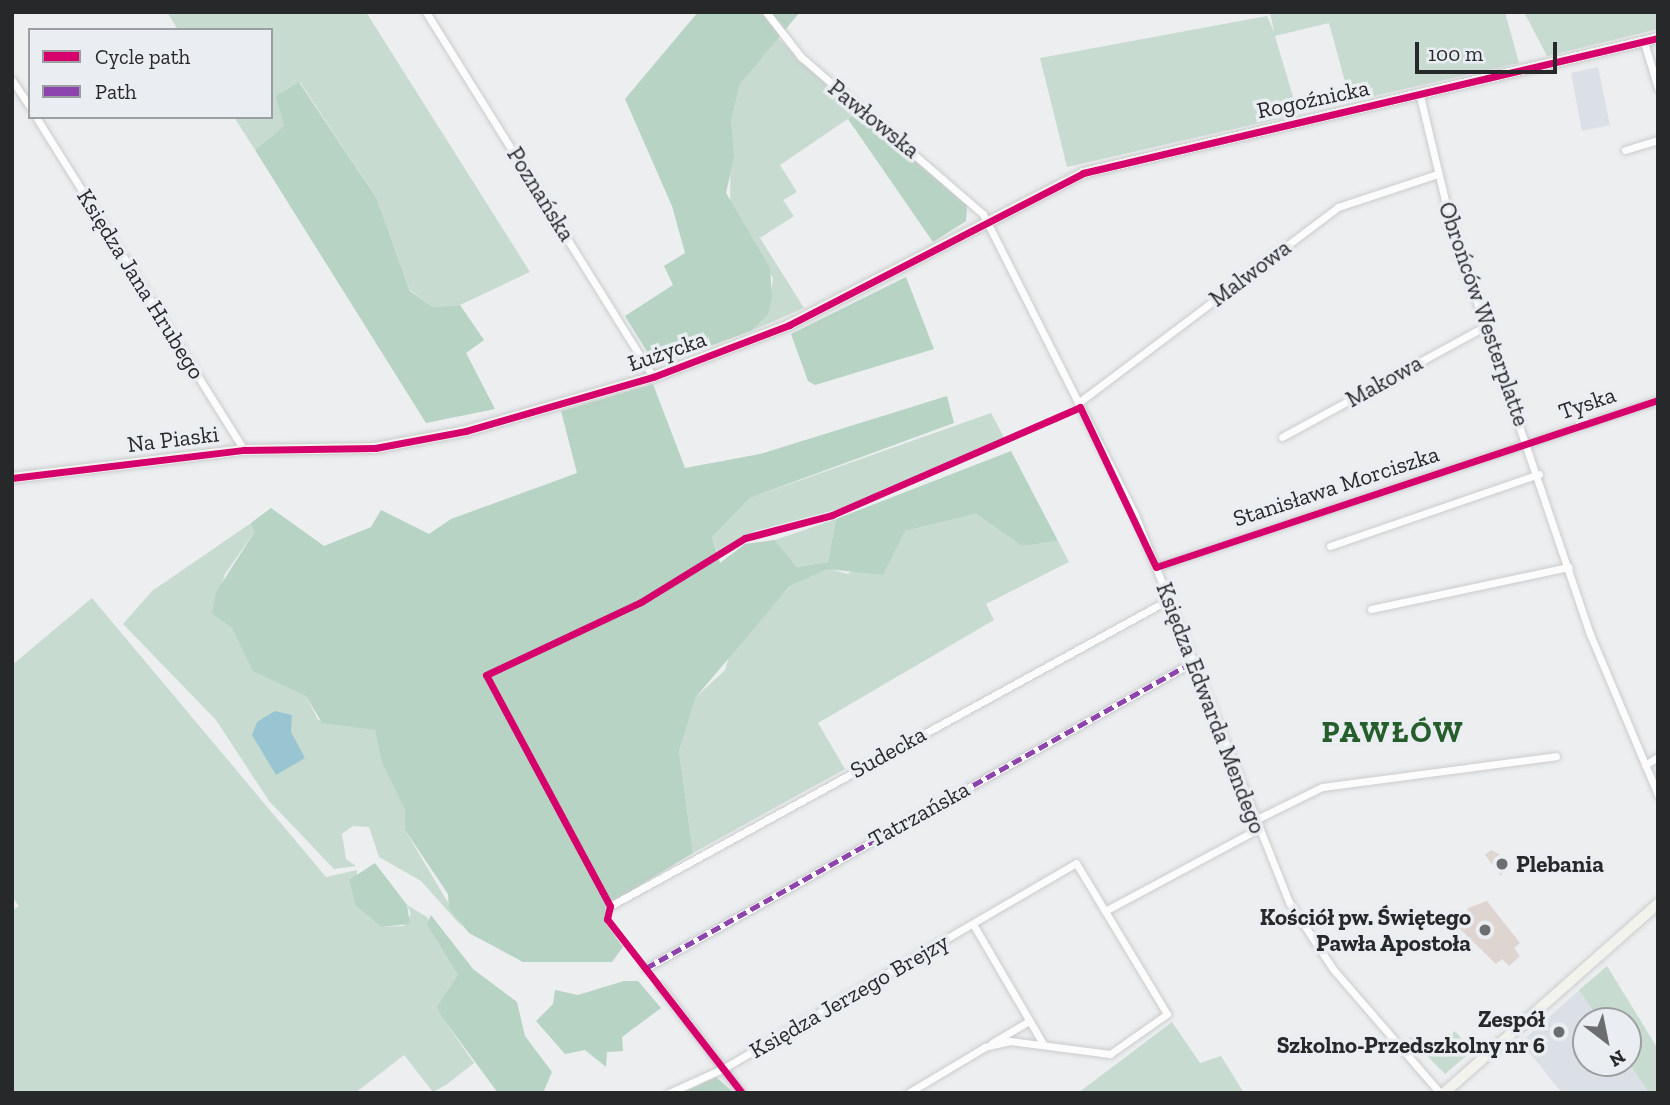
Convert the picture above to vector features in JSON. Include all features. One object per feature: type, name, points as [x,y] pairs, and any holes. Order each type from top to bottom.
[{"type":"street","name":"Poznańska","points":[[426,12],[653,377]]},
{"type":"street","name":"Pawłowska","points":[[766,12],[801,57],[966,195],[985,222]]},
{"type":"street","name":"Rogoźnicka","points":[[985,222],[1083,173],[1658,38]]},
{"type":"street","points":[[1644,42],[1658,88]]},
{"type":"street","points":[[12,80],[28,104]]},
{"type":"street","name":"Obrońców Westerplatte","points":[[1420,96],[1438,174],[1569,567],[1658,795]]},
{"type":"street","name":"Księdza Jana Hrubego","points":[[37,119],[244,450]]},
{"type":"street","points":[[1625,150],[1658,139]]},
{"type":"street","name":"Malwowa","points":[[1079,403],[1338,208],[1438,174]]},
{"type":"street","name":"Łużycka","points":[[339,450],[435,439],[653,377],[828,307],[985,222]]},
{"type":"street","name":"Księdza Edwarda Mendego","points":[[985,222],[1079,403],[1156,567],[1258,829],[1315,944],[1442,1093]]},
{"type":"street","name":"Makowa","points":[[1282,437],[1487,325]]},
{"type":"street","name":"Tyska","points":[[1529,443],[1658,400]]},
{"type":"street","name":"Stanisława Morciszka","points":[[1156,567],[1529,443]]},
{"type":"street","name":"Na Piaski","points":[[12,478],[244,450],[339,450]]},
{"type":"street","points":[[1330,546],[1539,474]]},
{"type":"street","points":[[1371,609],[1569,567]]},
{"type":"street","name":"Sudecka","points":[[610,906],[1168,600]]},
{"type":"street","name":"Tatrzańska","points":[[646,968],[1193,662]]},
{"type":"street","points":[[1255,820],[1322,787],[1556,756]]},
{"type":"street","points":[[1645,765],[1658,757]]},
{"type":"street","points":[[1105,911],[1258,829]]},
{"type":"street","name":"Księdza Jerzego Brejzy","points":[[669,1093],[724,1068],[1076,863],[1167,1014],[1110,1054],[1043,1044],[973,924]]},
{"type":"street","points":[[1442,1093],[1658,904]]},
{"type":"street","points":[[659,985],[742,1093]]},
{"type":"street","points":[[908,1093],[1029,1021]]},
{"type":"street","points":[[985,1047],[1043,1044]]},
{"type":"shaded area","points":[[1598,67],[1610,125],[1582,131],[1571,73]]},
{"type":"shaded area","name":"Zespół Szkolno-Przedszkolny nr 6","points":[[1579,990],[1591,1007],[1572,1007],[1572,1077],[1638,1077],[1649,1093],[1562,1093],[1521,1042]]},
{"type":"green space","points":[[167,12],[366,12],[530,272],[460,305],[433,307],[410,290],[377,199],[300,82],[284,126],[255,150],[235,119],[273,119],[273,28],[177,28]]},
{"type":"green space","points":[[698,12],[800,12],[740,84],[731,122],[734,157],[726,193],[770,268],[772,297],[768,315],[751,331],[656,366],[625,316],[673,285],[664,266],[685,253],[672,206],[625,99]]},
{"type":"green space","points":[[1270,12],[1505,12],[1519,63],[1312,110],[1305,100],[1347,89],[1329,23],[1275,36],[1294,100],[1291,116],[1067,167],[1040,58],[1267,16],[1274,32]]},
{"type":"green space","points":[[1524,12],[1658,12],[1658,29],[1547,56]]},
{"type":"green space","points":[[777,37],[858,112],[780,165],[797,192],[783,200],[794,216],[760,238],[804,308],[751,331],[768,315],[773,278],[730,207],[731,122],[740,84]]},
{"type":"green space","points":[[299,82],[377,199],[410,291],[433,307],[460,305],[484,340],[466,353],[495,409],[426,423],[255,150],[284,126],[276,96]]},
{"type":"green space","points":[[858,112],[967,205],[966,221],[933,242],[848,119]]},
{"type":"green space","points":[[906,277],[934,349],[815,385],[808,381],[791,334]]},
{"type":"green space","points":[[653,384],[685,468],[760,454],[947,396],[954,423],[750,498],[712,537],[720,563],[745,544],[775,540],[797,567],[828,562],[836,519],[1011,451],[1058,541],[1022,546],[976,514],[905,531],[883,575],[827,569],[789,587],[696,697],[679,751],[693,853],[606,906],[605,922],[623,947],[612,962],[523,962],[469,933],[449,909],[448,894],[405,830],[405,810],[382,762],[375,730],[322,723],[306,696],[253,671],[232,628],[212,614],[216,592],[254,533],[251,523],[271,508],[324,546],[371,527],[381,510],[429,534],[451,519],[577,473],[561,411]]},
{"type":"green space","points":[[991,413],[1006,441],[839,509],[755,531],[718,554],[712,537],[750,498]]},
{"type":"green space","points":[[976,514],[1022,546],[1058,541],[1069,562],[986,604],[994,620],[818,723],[845,769],[693,853],[679,751],[696,697],[725,670],[732,647],[790,587],[827,568],[848,574],[905,531]]},
{"type":"green space","points":[[836,519],[828,562],[797,567],[775,540]]},
{"type":"green space","points":[[251,523],[254,533],[225,574],[212,614],[232,628],[259,672],[306,696],[318,720],[375,730],[405,810],[405,830],[463,928],[421,881],[379,857],[369,827],[353,826],[342,834],[346,859],[356,866],[334,869],[269,801],[216,720],[123,624],[152,591]]},
{"type":"green space","points":[[92,598],[326,877],[357,870],[356,906],[381,927],[404,926],[411,914],[407,905],[427,917],[458,975],[442,1017],[474,1063],[446,1085],[433,1092],[404,1055],[355,1093],[12,1093],[12,911],[19,906],[12,897],[12,665]]},
{"type":"green space","points":[[375,863],[407,905],[410,924],[381,927],[356,906],[349,880]]},
{"type":"green space","points":[[431,915],[473,969],[517,1002],[525,1036],[552,1072],[543,1093],[498,1093],[442,1017],[437,1007],[458,975],[427,924]]},
{"type":"green space","points":[[1607,966],[1632,1007],[1591,1007],[1579,990]]},
{"type":"green space","points":[[624,981],[638,981],[661,1008],[622,1037],[623,1051],[607,1052],[606,1067],[585,1050],[565,1054],[536,1021],[553,1004],[555,990],[578,995]]},
{"type":"green space","points":[[1172,1022],[1200,1063],[1221,1056],[1244,1093],[1078,1093]]},
{"type":"green space","points":[[1642,1023],[1658,1049],[1658,1093],[1649,1093],[1638,1077],[1642,1077]]},
{"type":"green space","points":[[1455,1031],[1472,1051],[1445,1074],[1408,1037],[1439,1045]]},
{"type":"green space","points":[[716,1077],[734,1093],[682,1093]]},
{"type":"water","points":[[275,711],[292,715],[291,732],[305,758],[276,775],[252,735],[257,722]]},
{"type":"building","name":"Plebania","points":[[1491,850],[1510,860],[1501,876],[1485,855]]},
{"type":"building","name":"Kościół pw. Świętego Pawła Apostoła","points":[[1487,901],[1520,943],[1514,948],[1520,956],[1509,966],[1502,959],[1496,964],[1458,927],[1468,908]]},
{"type":"marked path","points":[[646,968],[1193,662]]},
{"type":"cycle path","points":[[12,478],[244,450],[375,448],[466,431],[653,377],[789,325],[1083,173],[1658,38]]},
{"type":"cycle path","points":[[742,1093],[607,919],[610,906],[486,675],[641,602],[745,538],[832,515],[1080,407],[1156,567],[1658,400]]},
{"type":"place","name":"Plebania","points":[[1502,864]]},
{"type":"place","name":"Kościół pw. Świętego Pawła Apostoła","points":[[1485,930]]},
{"type":"place","name":"Zespół Szkolno-Przedszkolny nr 6","points":[[1559,1032]]},
{"type":"district","name":"PAWŁÓW","points":[[1393,732]]}]
